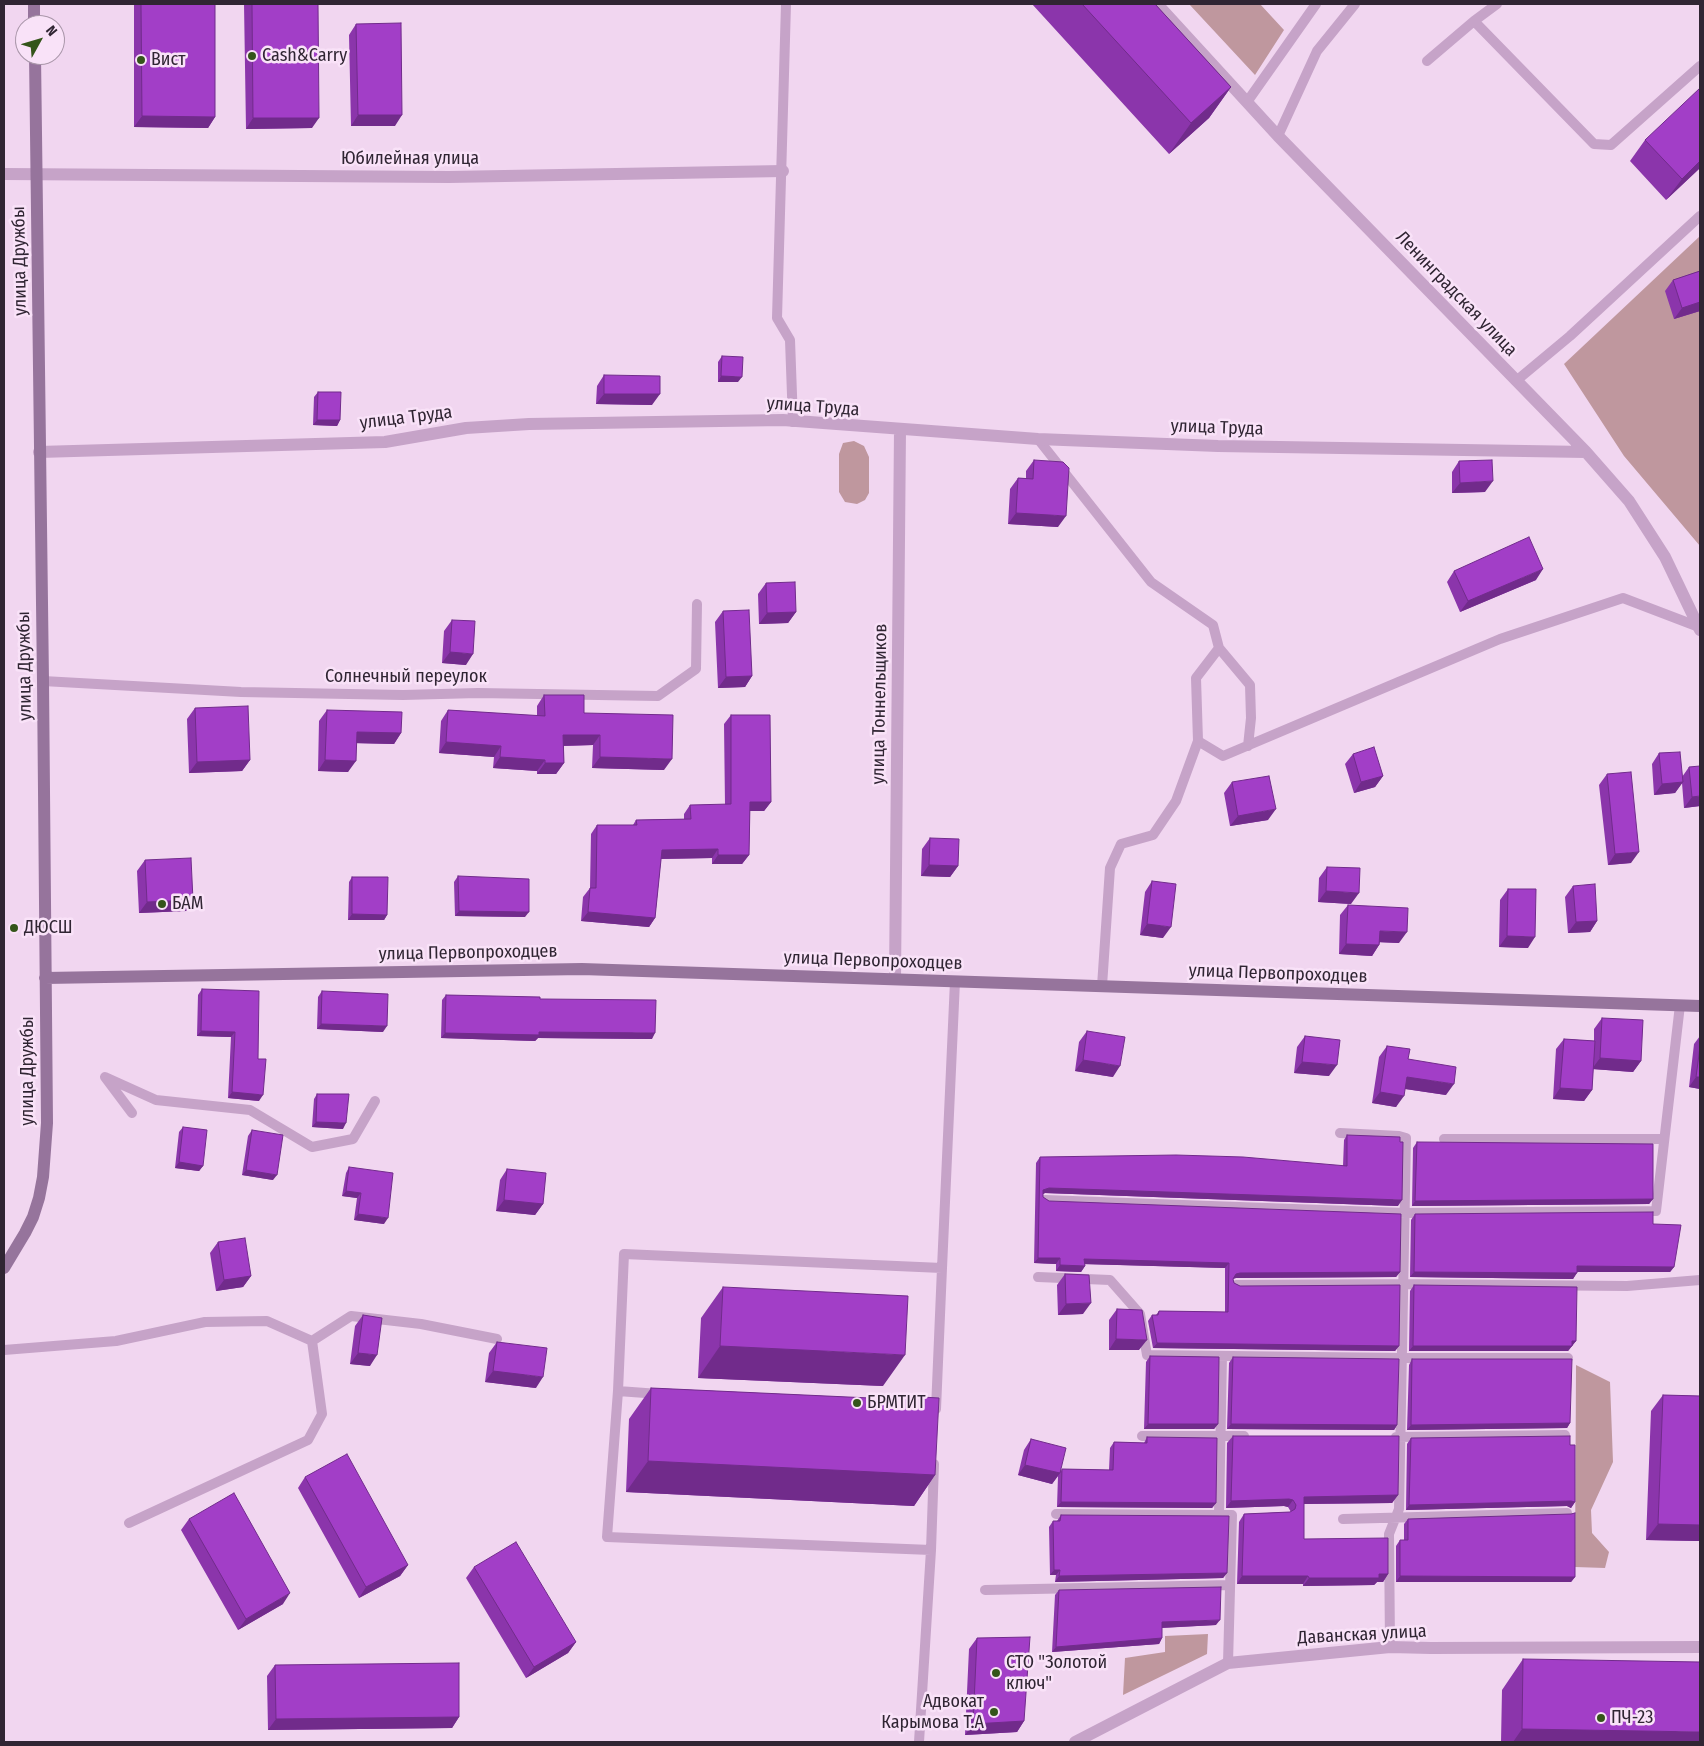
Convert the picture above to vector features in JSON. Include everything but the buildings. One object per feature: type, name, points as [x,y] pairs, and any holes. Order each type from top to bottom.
[{"type":"street","name":"Ленинградская улица","points":[[1157,4],[1278,136],[1586,452],[1629,501],[1665,556],[1700,628]]},
{"type":"street","name":"улица Дружбы","points":[[4,1268],[33,1217],[43,1177],[47,1123],[35,65]]},
{"type":"street","name":"Юбилейная улица","points":[[4,174],[466,177],[783,171]]},
{"type":"street","name":"улица Труда","points":[[39,452],[385,442],[466,428],[529,424],[783,420],[1038,439],[1228,446],[1586,452]]},
{"type":"street","name":"улица Тоннельщиков","points":[[895,979],[900,430]]},
{"type":"street","name":"улица Первопроходцев","points":[[45,978],[582,969],[1700,1006]]},
{"type":"street","name":"Даванская улица","points":[[1074,1742],[1228,1663],[1390,1647],[1700,1647]]},
{"type":"lane","points":[[786,4],[783,171],[777,318],[790,340],[794,422]]},
{"type":"lane","points":[[1247,102],[1316,4]]},
{"type":"lane","points":[[1278,136],[1317,51],[1354,4]]},
{"type":"lane","points":[[1426,61],[1474,20],[1497,4]]},
{"type":"lane","points":[[1474,20],[1594,144],[1611,145],[1700,66]]},
{"type":"lane","points":[[1516,381],[1570,336],[1700,216]]},
{"type":"lane","points":[[1038,439],[1151,582],[1213,625],[1219,648],[1250,684],[1248,746]]},
{"type":"lane","points":[[1198,742],[1223,756],[1500,639],[1623,598],[1700,628]]},
{"type":"lane","name":"Солнечный переулок","points":[[43,681],[251,692],[403,695],[478,693],[658,696],[696,669],[697,604]]},
{"type":"lane","points":[[1102,986],[1110,868],[1121,844],[1153,835],[1176,802],[1198,742],[1196,678],[1219,648]]},
{"type":"lane","points":[[936,1424],[955,981]]},
{"type":"lane","points":[[1045,1200],[1404,1213],[1656,1211],[1680,1005]]},
{"type":"lane","points":[[132,1113],[105,1077],[156,1100],[250,1110],[312,1147],[353,1139],[375,1101]]},
{"type":"lane","points":[[1340,1133],[1406,1138],[1400,1509],[1390,1534],[1390,1647]]},
{"type":"lane","points":[[1444,1138],[1664,1139]]},
{"type":"lane","points":[[931,1550],[607,1537],[618,1392],[624,1254],[942,1268]]},
{"type":"lane","points":[[1038,1278],[1110,1280],[1140,1314],[1147,1355],[1568,1358]]},
{"type":"lane","points":[[1236,1285],[1627,1286],[1700,1280]]},
{"type":"lane","points":[[312,1341],[351,1316],[421,1324],[497,1339]]},
{"type":"lane","points":[[4,1350],[116,1340],[205,1322],[268,1321],[312,1341]]},
{"type":"lane","points":[[129,1523],[308,1440],[322,1414],[312,1341]]},
{"type":"lane","points":[[1219,1515],[1222,1356]]},
{"type":"lane","points":[[618,1392],[666,1394]]},
{"type":"lane","points":[[1381,1437],[1565,1435]]},
{"type":"lane","points":[[1142,1436],[1251,1436]]},
{"type":"lane","points":[[919,1742],[931,1550],[934,1453]]},
{"type":"lane","points":[[1343,1519],[1567,1513]]},
{"type":"lane","points":[[1056,1514],[1236,1515],[1230,1585],[1228,1663]]},
{"type":"lane","points":[[985,1590],[1230,1585]]},
{"type":"shaded area","points":[[1189,4],[1260,4],[1284,30],[1255,75]]},
{"type":"shaded area","points":[[1700,236],[1700,546],[1624,456],[1564,364]]},
{"type":"shaded area","points":[[854,441],[864,446],[869,457],[869,493],[865,500],[857,504],[845,502],[839,492],[839,454],[843,443]]},
{"type":"shaded area","points":[[1576,1365],[1610,1382],[1613,1462],[1591,1510],[1592,1533],[1609,1552],[1605,1568],[1575,1567]]},
{"type":"shaded area","points":[[1208,1634],[1207,1654],[1123,1695],[1125,1658],[1165,1652],[1165,1636]]},
{"type":"place","name":"Cash&Carry","points":[[252,56]]},
{"type":"place","name":"Вист","points":[[141,60]]},
{"type":"place","name":"БАМ","points":[[162,904]]},
{"type":"place","name":"ДЮСШ","points":[[14,928]]},
{"type":"place","name":"БРМТИТ","points":[[857,1403]]},
{"type":"place","name":"СТО \"Золотой ключ\"","points":[[996,1673]]},
{"type":"place","name":"Адвокат Карымова Т.А","points":[[994,1712]]},
{"type":"place","name":"ПЧ-23","points":[[1601,1718]]}]
